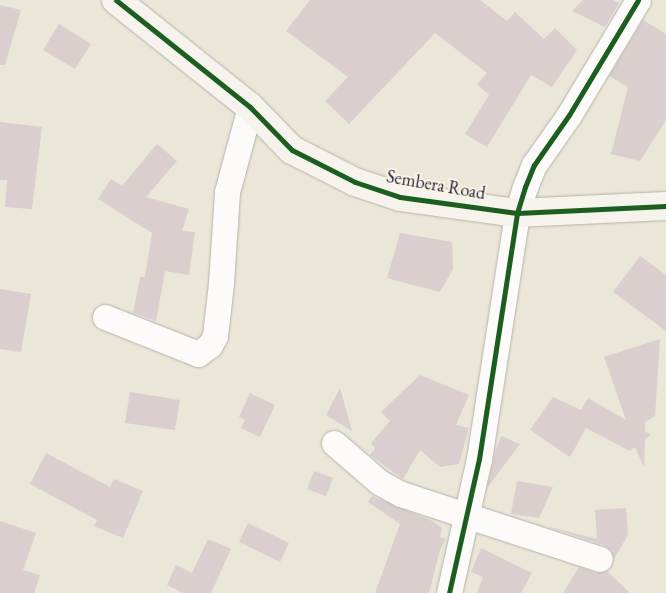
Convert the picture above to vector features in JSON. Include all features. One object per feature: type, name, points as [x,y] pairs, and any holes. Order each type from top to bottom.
[{"type":"street","name":"Sembera Road","points":[[116,0],[250,107],[292,150],[355,182],[400,197],[517,213],[666,206]]},
{"type":"street","points":[[449,593],[489,405],[517,213],[534,165],[573,108],[638,0]]},
{"type":"street","points":[[105,318],[198,354],[210,345],[215,336],[221,283],[227,192],[250,107]]},
{"type":"street","points":[[334,443],[380,482],[401,494],[600,559]]},
{"type":"building","points":[[310,0],[480,0],[507,21],[515,12],[544,39],[555,28],[577,50],[552,87],[531,75],[487,147],[465,134],[489,95],[477,84],[487,73],[435,33],[349,124],[325,101],[348,77],[286,31]]},
{"type":"building","points":[[583,0],[613,0],[619,3],[605,27],[572,11]]},
{"type":"building","points":[[0,5],[21,10],[5,65],[0,65]]},
{"type":"building","points":[[643,20],[666,34],[666,120],[640,161],[611,154],[628,87],[609,76]]},
{"type":"building","points":[[59,24],[91,44],[75,69],[43,50]]},
{"type":"building","points":[[0,122],[42,127],[32,209],[5,207],[7,180],[0,180]]},
{"type":"building","points":[[157,144],[177,161],[146,197],[189,209],[182,231],[195,232],[189,275],[165,271],[156,321],[133,313],[140,277],[145,277],[152,233],[98,199],[111,179],[122,186]]},
{"type":"building","points":[[400,233],[452,242],[453,269],[440,292],[387,278]]},
{"type":"building","points":[[640,256],[666,275],[666,331],[613,292]]},
{"type":"building","points":[[0,289],[31,294],[21,352],[0,349]]},
{"type":"building","points":[[660,339],[655,416],[645,422],[645,431],[651,435],[645,439],[644,467],[635,447],[630,451],[586,428],[570,457],[530,430],[553,397],[581,410],[588,398],[626,420],[604,357]]},
{"type":"building","points":[[420,375],[469,395],[456,425],[469,428],[459,464],[440,467],[420,450],[403,479],[370,455],[375,449],[371,443],[390,421],[381,412]]},
{"type":"building","points":[[340,388],[352,431],[326,415]]},
{"type":"building","points":[[130,392],[180,400],[175,430],[125,423]]},
{"type":"building","points":[[250,393],[275,405],[260,437],[241,428],[245,420],[239,417]]},
{"type":"building","points":[[501,436],[520,444],[487,488],[495,453]]},
{"type":"building","points":[[46,453],[110,487],[114,479],[143,491],[123,538],[94,526],[97,520],[30,484]]},
{"type":"building","points":[[314,471],[333,478],[326,496],[307,489]]},
{"type":"building","points":[[517,481],[553,487],[539,518],[511,514]]},
{"type":"building","points":[[372,496],[432,521],[442,528],[440,537],[446,539],[440,550],[429,593],[375,593],[400,524],[368,502]]},
{"type":"building","points":[[626,508],[628,535],[614,559],[611,550],[604,545],[546,526],[597,539],[595,510]]},
{"type":"building","points":[[0,521],[36,533],[23,570],[40,575],[34,593],[0,593]]},
{"type":"building","points":[[248,523],[289,543],[280,562],[239,542]]},
{"type":"building","points":[[208,539],[231,549],[211,593],[183,593],[167,585],[176,565],[192,573]]},
{"type":"building","points":[[481,548],[532,573],[521,593],[477,593],[483,577],[471,572]]},
{"type":"building","points":[[579,567],[596,573],[607,571],[630,593],[563,593]]},
{"type":"cycle path","points":[[116,0],[250,107],[292,150],[355,182],[400,197],[517,213],[666,206]]},
{"type":"cycle path","points":[[449,593],[479,459],[517,213],[525,187],[534,165],[569,115],[638,0]]}]
